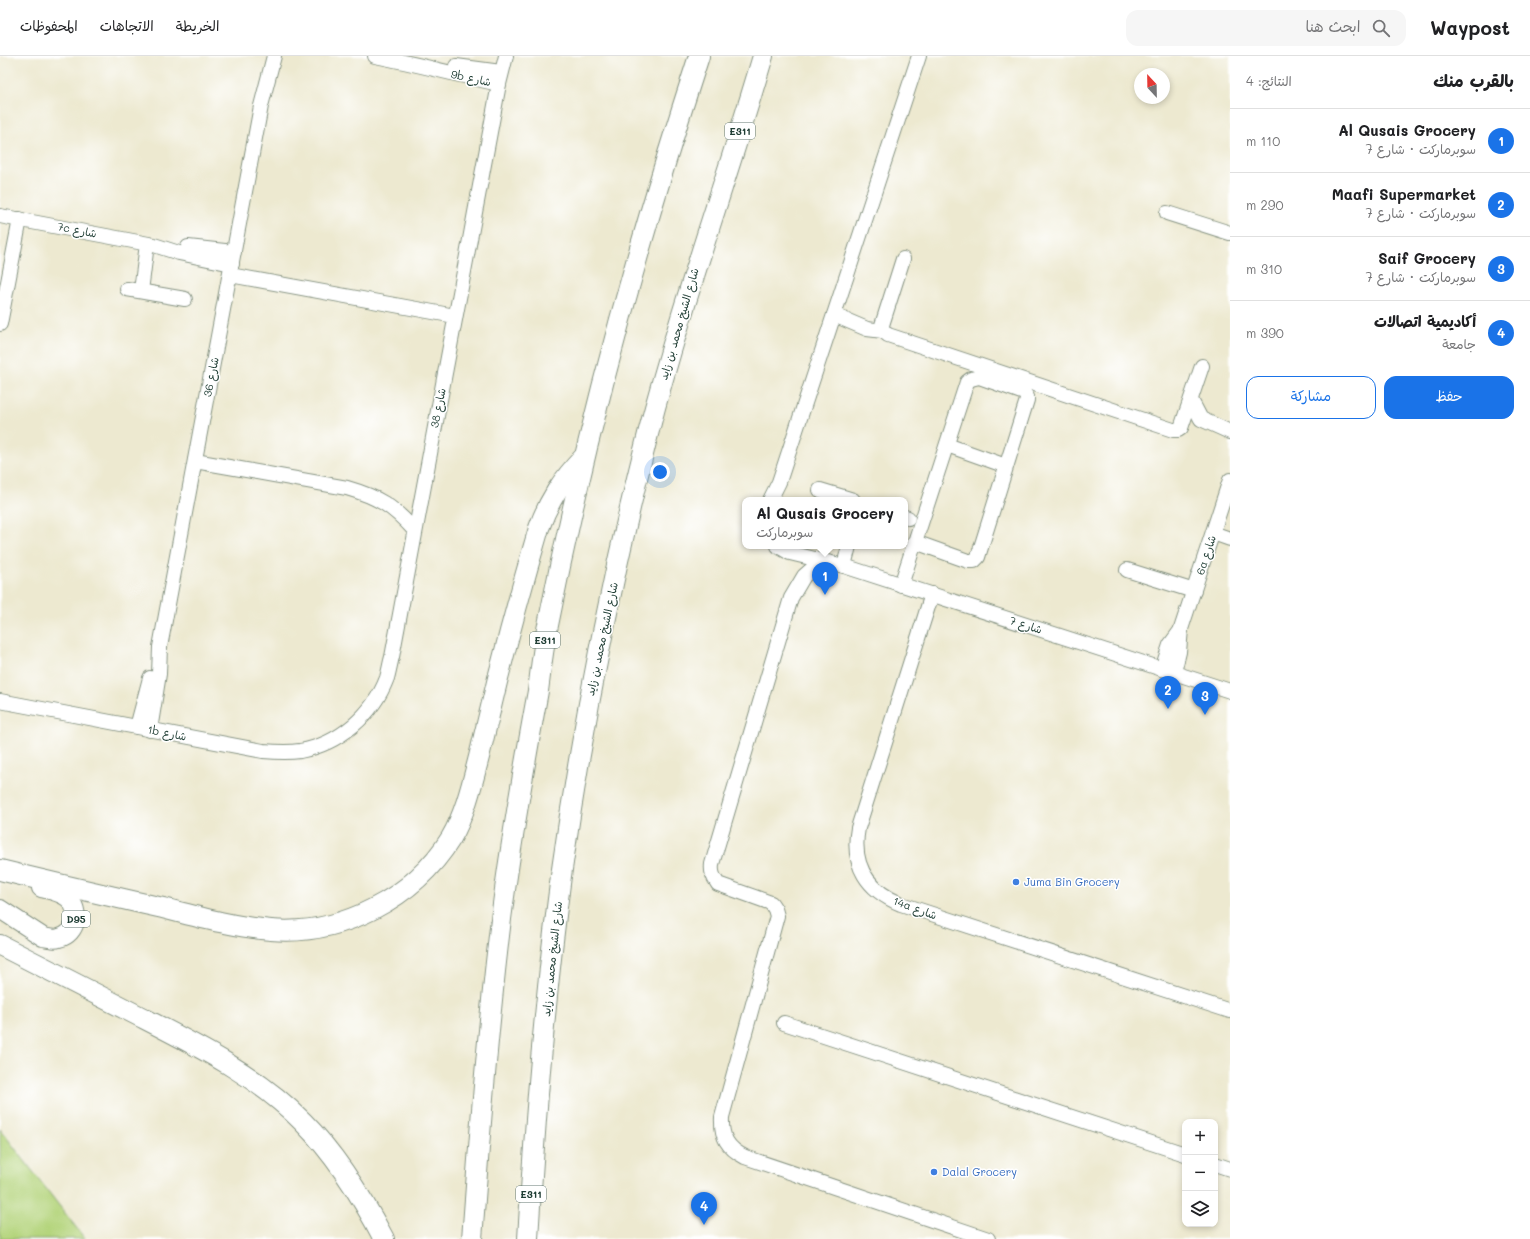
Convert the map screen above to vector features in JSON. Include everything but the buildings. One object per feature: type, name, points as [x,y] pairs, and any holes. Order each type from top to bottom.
[{"type":"highway","name":"E311","points":[[472,1239],[488,1033],[501,917],[518,801],[547,628],[584,457],[648,218],[699,56]]},
{"type":"highway","name":"شارع الشيخ محمد بن زايد","points":[[528,1239],[533,1149],[541,1058],[560,886],[574,788],[605,617],[641,462],[673,345],[763,56]]},
{"type":"highway","points":[[0,870],[208,919],[272,931],[302,930],[332,925],[361,915],[387,902],[412,884],[433,862],[451,838],[463,812],[474,779],[498,679],[539,528],[546,508],[556,489],[569,472],[584,457]]},
{"type":"highway","points":[[0,945],[188,1041],[229,1064],[266,1090],[302,1121],[326,1148],[364,1201],[384,1239]]},
{"type":"main road","name":"D95","points":[[0,875],[67,897],[73,903],[76,911],[76,919],[73,927],[67,934],[60,938],[52,939],[43,937],[0,909]]},
{"type":"street","name":"شارع 36","points":[[261,106],[264,56]]},
{"type":"street","name":"شارع 36","points":[[144,728],[159,674],[160,647],[261,106],[274,56]]},
{"type":"street","name":"9b شارع","points":[[375,56],[420,64],[445,72],[500,78]]},
{"type":"street","name":"شارع 38","points":[[333,739],[351,728],[366,714],[378,696],[387,677],[392,657],[500,78],[506,56]]},
{"type":"street","points":[[771,497],[778,482],[834,315],[919,56]]},
{"type":"street","points":[[1167,213],[1230,233]]},
{"type":"street","name":"7c شارع","points":[[0,216],[151,245],[181,246],[232,264],[455,316]]},
{"type":"street","points":[[0,324],[20,219]]},
{"type":"street","points":[[151,245],[134,290],[185,299]]},
{"type":"street","points":[[903,260],[882,325],[883,331],[888,336],[1173,430],[1178,430],[1181,428],[1202,366]]},
{"type":"street","points":[[834,315],[867,330],[883,331]]},
{"type":"street","points":[[901,585],[967,382],[971,379],[979,377],[1024,393],[1027,397],[977,560],[968,561],[915,542]]},
{"type":"street","points":[[1191,400],[1201,419],[1230,432]]},
{"type":"street","points":[[947,445],[1006,466]]},
{"type":"street","points":[[195,461],[347,488],[367,494],[385,503],[396,511],[415,530]]},
{"type":"street","name":"6a شارع","points":[[1168,670],[1170,645],[1182,629],[1213,533],[1227,503],[1230,480]]},
{"type":"street","points":[[776,497],[778,482]]},
{"type":"street","points":[[820,490],[843,497]]},
{"type":"street","points":[[1213,533],[1230,539]]},
{"type":"street","points":[[783,549],[790,553],[822,560]]},
{"type":"street","points":[[802,549],[822,560]]},
{"type":"street","points":[[844,566],[848,549]]},
{"type":"street","points":[[822,560],[804,576],[791,598],[712,864],[714,878],[718,884],[771,903],[777,916],[722,1117],[721,1127],[723,1137],[736,1152],[745,1157],[988,1239]]},
{"type":"street","name":"شارع 7","points":[[822,560],[932,594],[1230,691]]},
{"type":"street","points":[[1128,570],[1194,591]]},
{"type":"street","name":"14a شارع","points":[[932,594],[858,828],[856,846],[858,863],[865,877],[878,891],[901,904],[1230,1011]]},
{"type":"street","name":"1b شارع","points":[[0,701],[263,751],[299,751],[316,747],[333,739]]},
{"type":"street","points":[[784,1023],[1182,1153]]},
{"type":"street","points":[[1218,1165],[1230,1169]]},
{"type":"green space","points":[[0,1129],[85,1239],[0,1239]]},
{"type":"place","name":"Al Qusais Grocery","points":[[825,595]]},
{"type":"place","name":"Maafi Supermarket","points":[[1168,709]]},
{"type":"place","name":"Saif Grocery","points":[[1205,715]]},
{"type":"place","name":"Juma Bin Grocery","points":[[1016,882]]},
{"type":"place","name":"Dalal Grocery","points":[[934,1172]]},
{"type":"place","name":"أكاديمية اتصالات","points":[[704,1225]]}]
